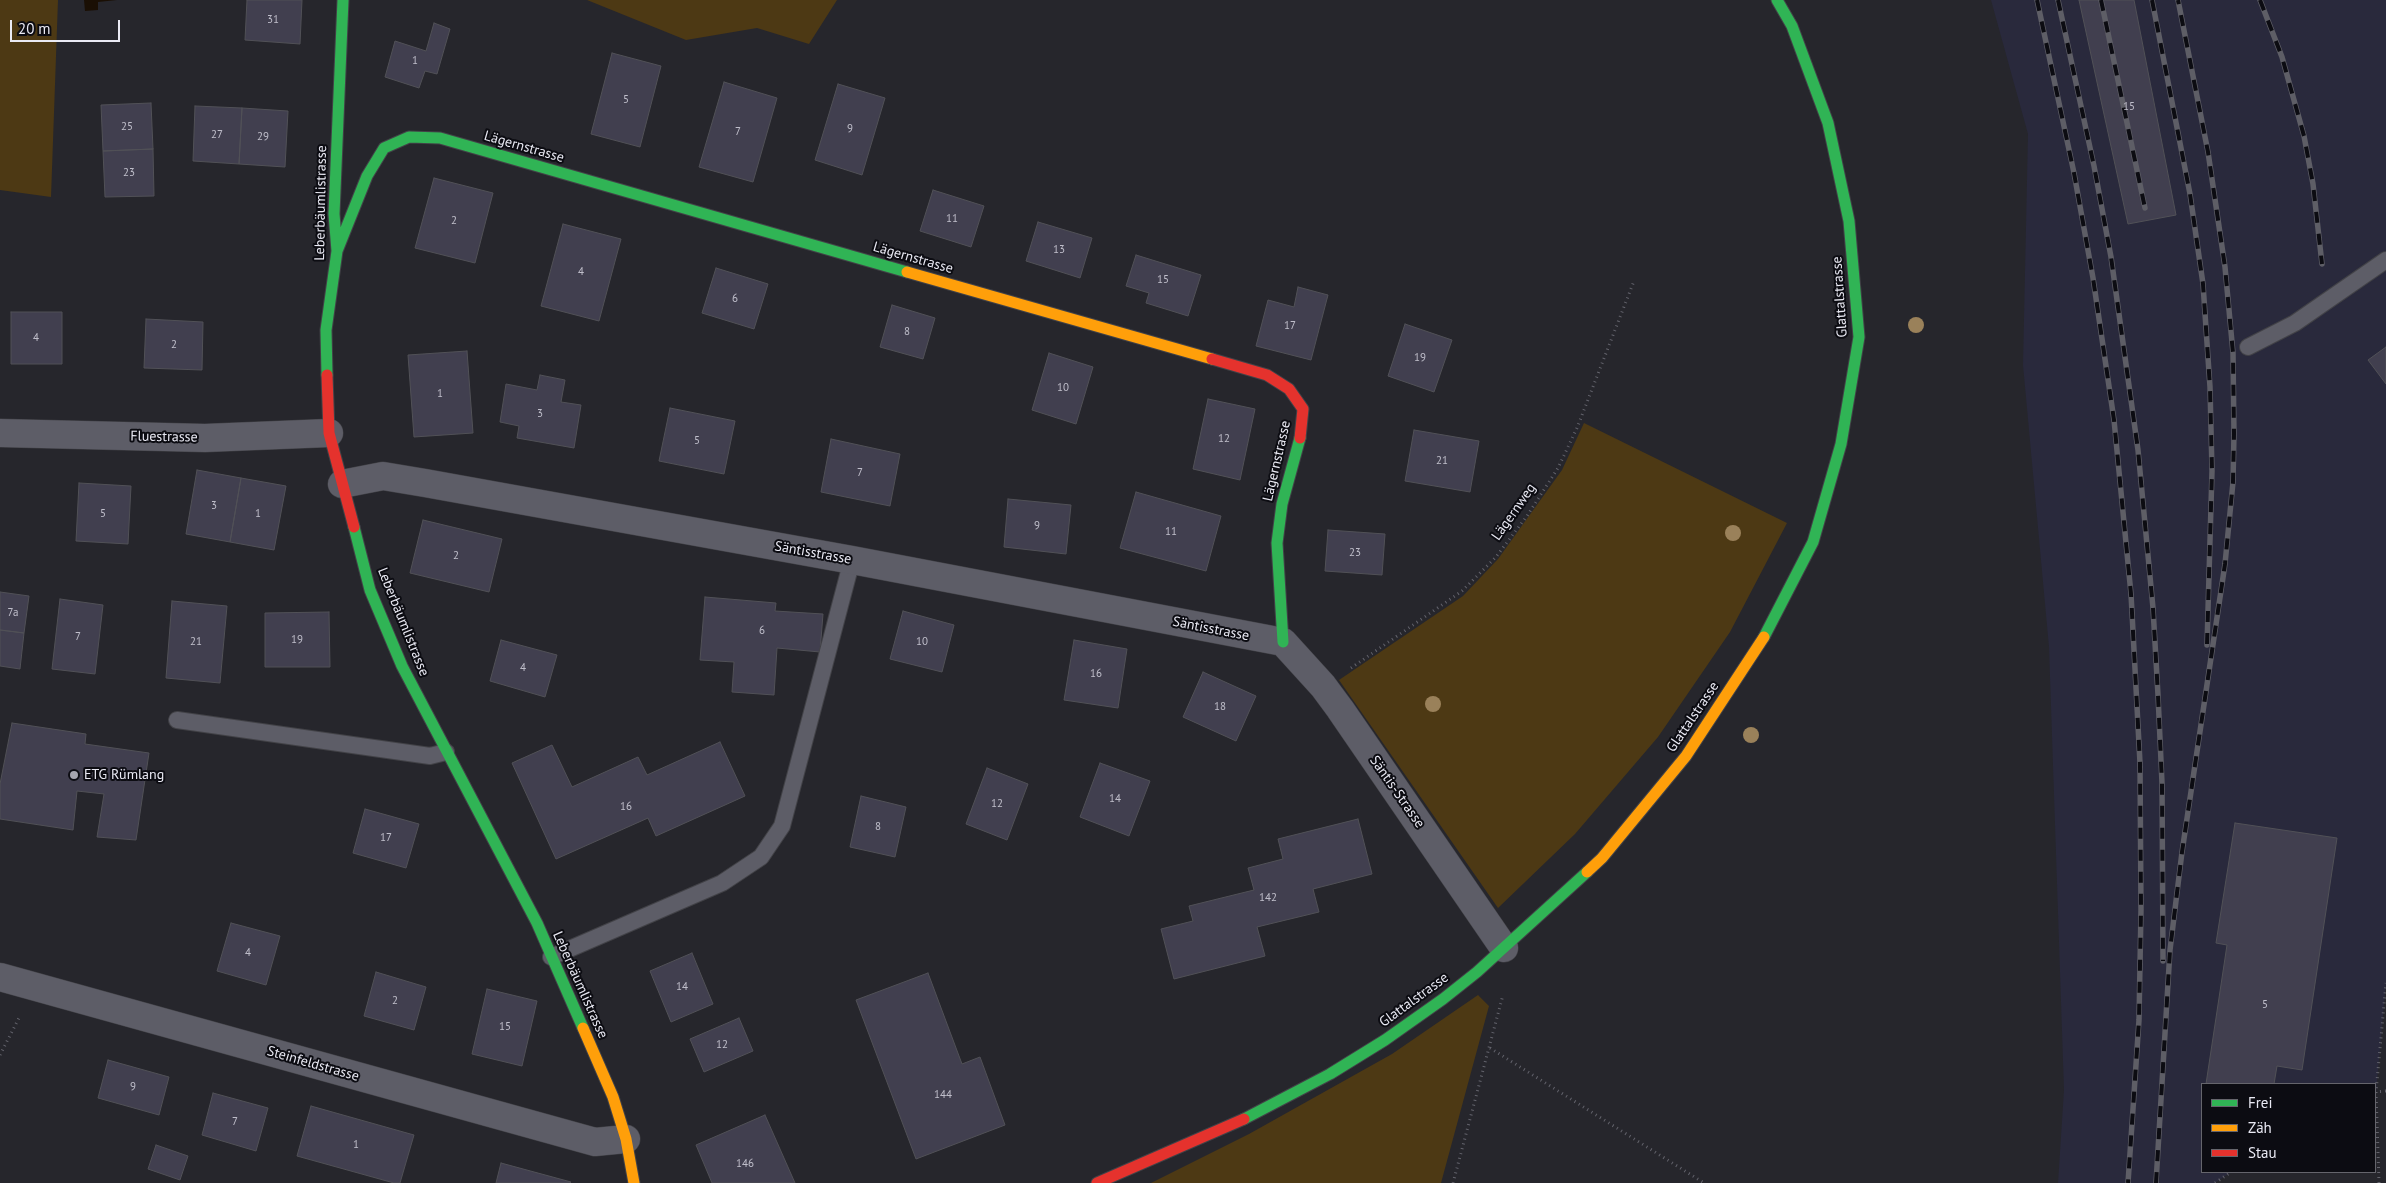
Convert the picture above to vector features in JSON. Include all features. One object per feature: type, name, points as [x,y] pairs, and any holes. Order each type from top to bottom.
[{"type":"street","name":"Leberbäumlistrasse","points":[[343,0],[334,214],[337,251],[326,330],[329,433],[370,590],[402,666],[537,923],[613,1097],[626,1139],[634,1183]]},
{"type":"street","name":"Glattalstrasse","points":[[1097,1183],[1236,1123],[1330,1074],[1385,1040],[1443,999],[1504,948],[1602,858],[1686,756],[1760,645],[1813,542],[1841,444],[1859,337],[1849,221],[1828,123],[1792,26],[1777,0]]},
{"type":"street","name":"Lägernstrasse","points":[[337,251],[367,176],[384,148],[409,137],[440,138],[1268,375],[1290,389],[1303,409],[1301,433],[1282,504],[1277,544],[1283,642]]},
{"type":"street","name":"Fluestrasse","points":[[0,433],[205,438],[329,433]]},
{"type":"street","name":"Säntisstrasse","points":[[342,484],[383,476],[852,560],[1283,642]]},
{"type":"street","name":"Säntis-Strasse","points":[[1283,642],[1323,686],[1504,948]]},
{"type":"street","name":"Steinfeldstrasse","points":[[0,977],[595,1142],[626,1139]]},
{"type":"lane","points":[[2248,347],[2295,323],[2386,260]]},
{"type":"lane","points":[[551,958],[722,883],[761,857],[782,826],[852,560]]},
{"type":"lane","points":[[177,720],[430,756],[446,752]]},
{"type":"path","name":"Lägernweg","points":[[1323,686],[1442,606],[1462,591],[1496,558],[1558,468],[1577,428],[1634,280]]},
{"type":"path","points":[[1453,1183],[1506,984],[1504,948]]},
{"type":"path","points":[[2378,1183],[2376,1092],[2386,983]]},
{"type":"path","points":[[0,1055],[35,987]]},
{"type":"path","points":[[1490,1048],[1704,1183]]},
{"type":"path","points":[[2376,1092],[2386,1091]]},
{"type":"path","points":[[2215,1183],[2230,1173]]},
{"type":"shaded area","points":[[0,0],[58,0],[51,197],[0,190]]},
{"type":"shaded area","points":[[84,0],[117,0],[98,2],[98,10],[85,11]]},
{"type":"shaded area","points":[[587,0],[837,0],[809,44],[757,28],[686,40]]},
{"type":"shaded area","points":[[1991,0],[2386,0],[2386,983],[2376,1092],[2376,1083],[2201,1083],[2201,1173],[2230,1173],[2215,1183],[2058,1183],[2064,1090],[2049,647],[2023,365],[2028,134]]},
{"type":"shaded area","points":[[1584,423],[1787,523],[1730,632],[1658,737],[1575,834],[1498,908],[1339,680],[1463,596],[1498,559],[1562,470]]},
{"type":"shaded area","points":[[1478,995],[1489,1006],[1441,1183],[1151,1183],[1249,1134],[1392,1054]]},
{"type":"building","points":[[247,0],[302,0],[300,44],[245,40]]},
{"type":"building","points":[[2079,0],[2134,0],[2176,215],[2128,224]]},
{"type":"building","points":[[434,23],[450,29],[437,74],[425,71],[419,88],[385,77],[395,41],[426,51]]},
{"type":"building","points":[[612,53],[661,66],[640,147],[591,134]]},
{"type":"building","points":[[724,82],[777,98],[753,182],[699,167]]},
{"type":"building","points":[[838,84],[885,98],[862,175],[815,160]]},
{"type":"building","points":[[151,103],[153,149],[103,151],[101,105]]},
{"type":"building","points":[[195,106],[242,108],[239,164],[193,161]]},
{"type":"building","points":[[242,108],[288,111],[285,167],[239,164]]},
{"type":"building","points":[[153,149],[154,196],[105,197],[103,151]]},
{"type":"building","points":[[434,178],[493,193],[475,263],[415,248]]},
{"type":"building","points":[[933,190],[984,206],[971,247],[920,231]]},
{"type":"building","points":[[1038,222],[1092,238],[1080,278],[1026,261]]},
{"type":"building","points":[[563,224],[621,239],[599,321],[541,306]]},
{"type":"building","points":[[1136,255],[1201,275],[1188,316],[1146,303],[1149,293],[1126,286]]},
{"type":"building","points":[[716,268],[768,284],[754,329],[702,313]]},
{"type":"building","points":[[1298,287],[1328,295],[1311,360],[1256,346],[1268,300],[1294,307]]},
{"type":"building","points":[[892,305],[935,318],[923,359],[880,347]]},
{"type":"building","points":[[11,312],[62,312],[62,364],[11,364]]},
{"type":"building","points":[[146,319],[203,322],[202,370],[144,368]]},
{"type":"building","points":[[1405,324],[1452,340],[1434,392],[1388,376]]},
{"type":"building","points":[[2386,347],[2386,384],[2368,360]]},
{"type":"building","points":[[467,351],[473,433],[414,437],[408,355]]},
{"type":"building","points":[[1049,353],[1093,367],[1076,424],[1032,410]]},
{"type":"building","points":[[540,375],[565,380],[561,402],[581,405],[574,448],[517,438],[519,426],[500,422],[506,384],[537,390]]},
{"type":"building","points":[[1208,399],[1255,409],[1240,480],[1193,469]]},
{"type":"building","points":[[670,408],[735,421],[724,474],[659,461]]},
{"type":"building","points":[[1414,430],[1479,441],[1470,492],[1405,481]]},
{"type":"building","points":[[831,439],[900,454],[890,506],[821,492]]},
{"type":"building","points":[[197,470],[241,478],[230,542],[186,534]]},
{"type":"building","points":[[241,478],[286,486],[274,550],[230,542]]},
{"type":"building","points":[[79,483],[131,486],[128,544],[76,541]]},
{"type":"building","points":[[1136,492],[1221,516],[1206,571],[1120,548]]},
{"type":"building","points":[[1008,499],[1071,505],[1066,554],[1004,547]]},
{"type":"building","points":[[423,520],[502,539],[489,592],[410,573]]},
{"type":"building","points":[[1328,530],[1385,534],[1382,575],[1325,571]]},
{"type":"building","points":[[0,592],[29,596],[24,633],[0,630]]},
{"type":"building","points":[[705,597],[776,603],[775,611],[823,614],[820,652],[777,648],[774,695],[732,692],[734,662],[700,660]]},
{"type":"building","points":[[60,599],[103,605],[95,674],[52,669]]},
{"type":"building","points":[[172,601],[227,606],[220,683],[166,678]]},
{"type":"building","points":[[903,611],[954,625],[942,672],[890,659]]},
{"type":"building","points":[[329,612],[330,667],[265,667],[265,613]]},
{"type":"building","points":[[0,630],[24,633],[20,669],[0,666]]},
{"type":"building","points":[[501,640],[557,655],[545,697],[490,681]]},
{"type":"building","points":[[1074,640],[1127,649],[1118,708],[1064,700]]},
{"type":"building","points":[[1203,672],[1256,696],[1236,741],[1183,717]]},
{"type":"building","name":"ETG Rümlang","points":[[12,723],[86,734],[85,744],[149,753],[136,840],[97,837],[104,794],[77,791],[73,830],[0,819],[0,784]]},
{"type":"building","points":[[720,742],[745,796],[656,836],[648,818],[556,859],[512,763],[552,745],[572,787],[638,757],[647,775]]},
{"type":"building","points":[[1100,763],[1150,781],[1129,836],[1080,817]]},
{"type":"building","points":[[987,768],[1028,784],[1007,840],[966,824]]},
{"type":"building","points":[[861,796],[906,807],[895,857],[850,847]]},
{"type":"building","points":[[365,809],[419,824],[406,868],[353,853]]},
{"type":"building","points":[[1358,819],[1372,874],[1313,889],[1319,912],[1257,927],[1265,956],[1174,979],[1161,929],[1193,921],[1189,906],[1254,890],[1248,868],[1283,859],[1278,839]]},
{"type":"building","points":[[2235,823],[2337,838],[2302,1070],[2277,1066],[2274,1083],[2206,1083],[2227,945],[2216,943]]},
{"type":"building","points":[[231,923],[280,936],[266,985],[217,971]]},
{"type":"building","points":[[692,953],[713,1004],[671,1022],[650,971]]},
{"type":"building","points":[[376,972],[426,987],[414,1030],[364,1016]]},
{"type":"building","points":[[928,973],[962,1064],[980,1057],[1005,1125],[916,1159],[856,1000]]},
{"type":"building","points":[[487,989],[537,1001],[522,1066],[472,1054]]},
{"type":"building","points":[[739,1018],[753,1051],[704,1072],[690,1039]]},
{"type":"building","points":[[108,1060],[169,1077],[159,1115],[98,1098]]},
{"type":"building","points":[[213,1093],[268,1108],[256,1151],[202,1135]]},
{"type":"building","points":[[311,1106],[414,1135],[400,1183],[394,1183],[297,1156]]},
{"type":"building","points":[[765,1115],[795,1183],[712,1183],[696,1145]]},
{"type":"building","points":[[156,1145],[188,1156],[180,1180],[148,1169]]},
{"type":"building","points":[[501,1163],[571,1182],[496,1183]]},
{"type":"railway","points":[[2037,0],[2074,173],[2093,278],[2114,420],[2131,594],[2140,763],[2141,910],[2139,1020],[2128,1183]]},
{"type":"railway","points":[[2058,0],[2094,166],[2111,257],[2138,450],[2153,608],[2158,695],[2162,783],[2163,961]]},
{"type":"railway","points":[[2101,0],[2145,208]]},
{"type":"railway","points":[[2152,0],[2190,194],[2203,284],[2210,387],[2212,471],[2207,645]]},
{"type":"railway","points":[[2156,1183],[2170,950],[2182,852],[2225,564],[2233,482],[2234,434],[2233,353],[2225,267],[2208,152],[2178,0]]},
{"type":"railway","points":[[2260,0],[2282,57],[2304,136],[2313,184],[2322,264]]},
{"type":"traffic: fast","points":[[327,375],[326,330],[337,251],[334,214],[343,0]]},
{"type":"traffic: fast","points":[[1764,637],[1813,542],[1841,444],[1859,337],[1849,221],[1828,123],[1792,26],[1777,0]]},
{"type":"traffic: fast","points":[[337,251],[367,176],[384,148],[409,137],[440,138],[907,272]]},
{"type":"traffic: fast","points":[[1283,642],[1277,543],[1282,504],[1300,438]]},
{"type":"traffic: fast","points":[[354,527],[370,590],[402,666],[537,923],[583,1028]]},
{"type":"traffic: fast","points":[[1244,1119],[1330,1074],[1385,1040],[1443,999],[1477,972],[1587,872]]},
{"type":"traffic: slow","points":[[907,272],[1212,359]]},
{"type":"traffic: slow","points":[[1587,872],[1602,858],[1686,756],[1764,637]]},
{"type":"traffic: slow","points":[[583,1028],[613,1097],[626,1139],[634,1183]]},
{"type":"traffic: jam","points":[[1212,359],[1267,375],[1289,389],[1303,409],[1300,438]]},
{"type":"traffic: jam","points":[[327,375],[329,433],[354,527]]},
{"type":"traffic: jam","points":[[1097,1183],[1244,1119]]},
{"type":"place","name":"ETG Rümlang","points":[[74,775]]}]
